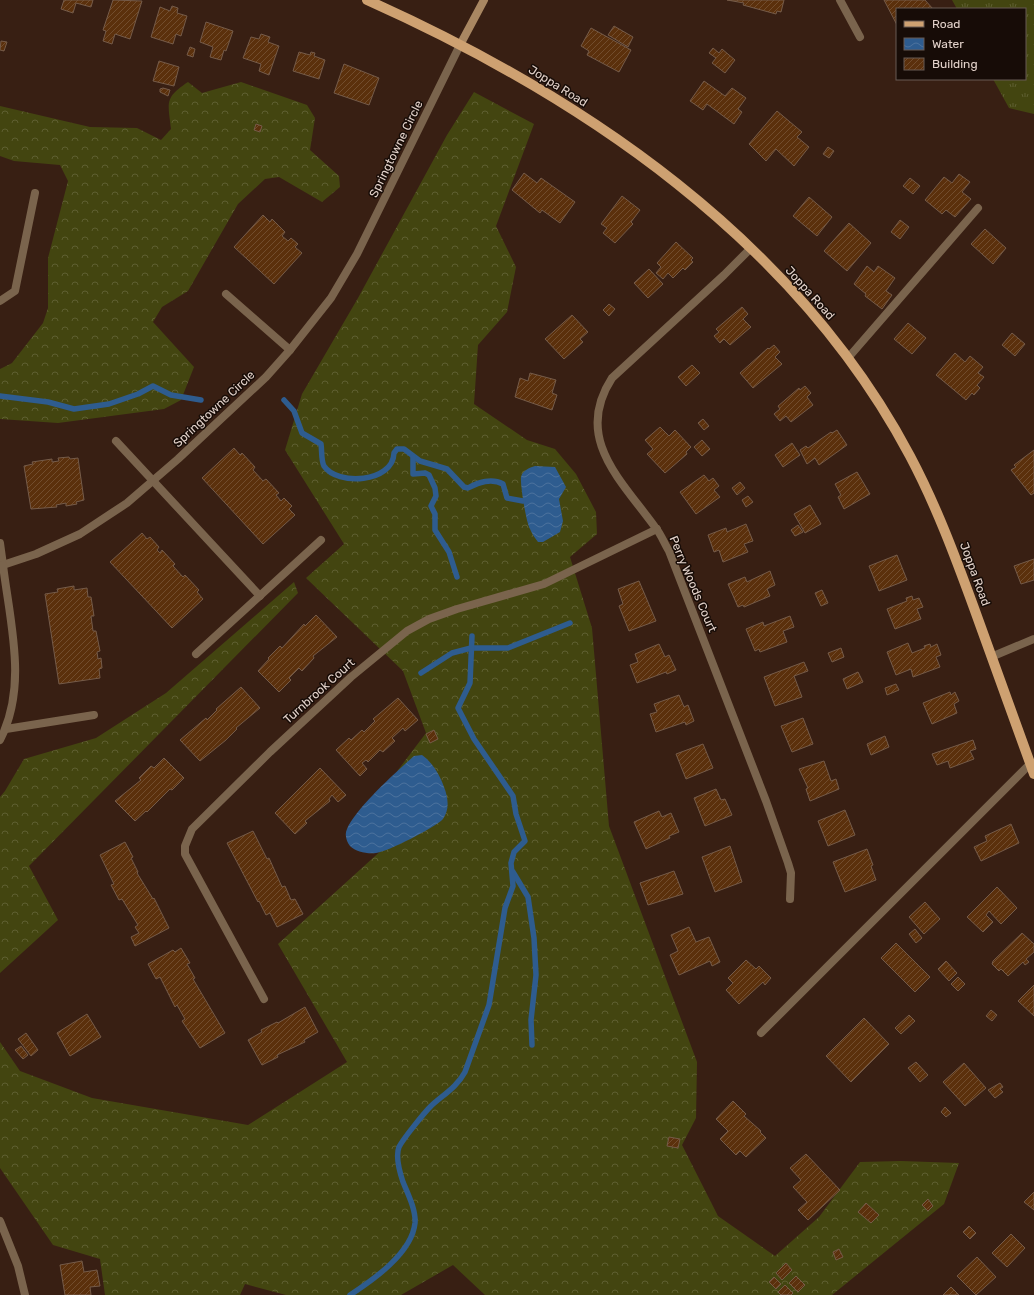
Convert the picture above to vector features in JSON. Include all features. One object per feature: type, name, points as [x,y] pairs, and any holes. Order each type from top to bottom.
[{"type":"main road","name":"Joppa Road","points":[[367,0],[460,45],[555,99],[641,156],[707,209],[751,248],[806,306],[848,358],[888,417],[927,490],[950,543],[1034,774]]},
{"type":"main road","points":[[460,45],[484,0]]},
{"type":"street","points":[[840,0],[860,37]]},
{"type":"street","name":"Springtowne Circle","points":[[2,566],[36,554],[80,534],[127,502],[153,481],[266,377],[290,350],[331,298],[357,254],[460,45]]},
{"type":"street","points":[[0,301],[15,291],[35,193]]},
{"type":"street","points":[[848,358],[978,208]]},
{"type":"street","name":"Perry Woods Court","points":[[751,248],[724,275],[622,367],[605,389],[600,404],[598,435],[605,458],[620,481],[657,529],[677,572],[766,801],[791,873],[790,899]]},
{"type":"street","points":[[226,294],[290,350]]},
{"type":"street","points":[[116,441],[260,596]]},
{"type":"street","name":"Turnbrook Court","points":[[264,999],[185,854],[185,846],[192,829],[276,746],[351,677],[408,631],[429,619],[457,609],[544,584],[657,529]]},
{"type":"street","points":[[196,654],[321,540]]},
{"type":"street","points":[[0,544],[16,673],[15,693],[6,729],[0,740]]},
{"type":"street","points":[[991,657],[1034,638]]},
{"type":"street","points":[[6,729],[94,715]]},
{"type":"street","points":[[761,1032],[1030,764]]},
{"type":"street","points":[[0,1221],[18,1266],[25,1295]]},
{"type":"green space","points":[[952,0],[1034,0],[1034,114],[1009,108],[994,80],[1026,80],[1026,8],[956,8]]},
{"type":"green space","points":[[188,82],[202,93],[241,82],[307,105],[315,118],[310,150],[339,176],[340,187],[322,202],[279,177],[265,179],[238,204],[188,291],[162,307],[153,322],[194,367],[181,400],[164,409],[58,423],[0,419],[0,369],[12,363],[43,323],[48,308],[48,258],[68,181],[60,165],[14,161],[0,156],[0,106],[90,127],[137,128],[161,140],[171,129],[169,101],[175,92]]},
{"type":"green space","points":[[474,92],[534,124],[496,226],[516,267],[507,312],[478,345],[474,404],[527,440],[555,449],[576,474],[596,512],[597,534],[570,557],[592,628],[609,826],[697,1062],[696,1118],[682,1145],[718,1216],[775,1256],[819,1217],[860,1162],[901,1161],[959,1163],[944,1204],[832,1295],[485,1295],[453,1265],[401,1295],[286,1295],[245,1284],[240,1295],[105,1295],[100,1259],[53,1245],[0,1168],[0,1042],[20,1071],[92,1098],[248,1125],[347,1062],[278,944],[406,828],[390,801],[398,770],[426,733],[403,671],[306,578],[344,544],[285,450],[302,394],[358,298],[447,135]]},
{"type":"green space","points":[[294,582],[298,593],[29,866],[58,920],[0,973],[0,797],[24,759],[96,738],[166,693]]},
{"type":"water","points":[[535,466],[555,467],[566,487],[559,499],[563,521],[560,532],[543,542],[538,542],[528,525],[521,487],[521,477],[523,473]]},
{"type":"water","points":[[422,755],[435,769],[445,791],[447,811],[443,819],[422,833],[382,852],[365,853],[352,848],[347,840],[346,831],[352,820],[367,801],[397,771],[414,756]]},
{"type":"building","points":[[64,0],[93,0],[91,7],[76,3],[73,13],[61,9]]},
{"type":"building","points":[[113,0],[142,1],[130,39],[115,34],[112,44],[103,41],[106,31],[103,30]]},
{"type":"building","points":[[727,0],[784,0],[781,12],[777,11],[776,14],[743,5],[744,3]]},
{"type":"building","points":[[884,0],[925,0],[932,8],[896,8],[896,23]]},
{"type":"building","points":[[172,6],[178,8],[177,13],[187,16],[181,36],[176,34],[173,44],[151,37],[160,7],[170,11]]},
{"type":"building","points":[[206,22],[233,31],[221,60],[210,57],[213,47],[200,42]]},
{"type":"building","points":[[614,26],[633,37],[628,47],[608,35]]},
{"type":"building","points":[[591,28],[631,50],[619,72],[587,55],[589,51],[581,46]]},
{"type":"building","points":[[261,34],[270,37],[268,42],[279,46],[269,75],[259,71],[261,64],[243,58],[251,37],[259,39]]},
{"type":"building","points":[[1,41],[7,42],[4,51],[0,50]]},
{"type":"building","points":[[190,47],[195,49],[193,57],[187,55]]},
{"type":"building","points":[[713,48],[719,53],[722,49],[735,60],[725,73],[712,63],[716,58],[709,53]]},
{"type":"building","points":[[299,52],[310,55],[311,52],[315,53],[314,56],[325,60],[319,79],[293,71]]},
{"type":"building","points":[[159,61],[179,67],[174,86],[153,81]]},
{"type":"building","points":[[344,64],[379,78],[369,105],[334,93]]},
{"type":"building","points":[[704,81],[725,96],[732,88],[746,98],[738,109],[742,112],[734,124],[707,104],[703,110],[690,101]]},
{"type":"building","points":[[163,88],[170,90],[168,96],[160,92],[160,89]]},
{"type":"building","points":[[777,111],[802,132],[797,137],[809,147],[794,166],[776,149],[766,161],[749,144]]},
{"type":"building","points":[[256,124],[262,126],[260,132],[254,130]]},
{"type":"building","points":[[828,147],[834,151],[829,158],[823,154]]},
{"type":"building","points":[[524,173],[537,183],[541,178],[575,202],[560,223],[542,210],[540,213],[512,190]]},
{"type":"building","points":[[959,174],[970,182],[962,192],[971,199],[955,217],[946,210],[942,214],[925,200],[944,177],[952,183]]},
{"type":"building","points":[[910,178],[920,186],[913,194],[903,186]]},
{"type":"building","points":[[622,196],[640,210],[631,222],[633,224],[615,243],[603,233],[607,228],[601,224]]},
{"type":"building","points":[[809,197],[832,217],[817,236],[793,216]]},
{"type":"building","points":[[263,215],[270,222],[272,219],[285,232],[282,236],[288,241],[291,238],[298,244],[295,247],[302,253],[274,284],[234,247]]},
{"type":"building","points":[[900,220],[909,227],[900,239],[891,232]]},
{"type":"building","points":[[849,223],[871,243],[847,271],[824,251]]},
{"type":"building","points":[[985,229],[1006,248],[993,264],[971,244]]},
{"type":"building","points":[[676,242],[693,258],[691,260],[693,262],[685,270],[683,268],[673,278],[668,273],[663,279],[656,273],[661,267],[657,263]]},
{"type":"building","points":[[867,266],[874,272],[878,266],[895,278],[886,291],[892,295],[882,309],[865,296],[866,294],[854,284]]},
{"type":"building","points":[[649,269],[663,284],[648,298],[634,283]]},
{"type":"building","points":[[609,304],[615,309],[609,316],[603,310]]},
{"type":"building","points":[[742,307],[748,314],[743,319],[751,327],[730,345],[724,339],[720,343],[714,336],[719,332],[716,329]]},
{"type":"building","points":[[572,315],[588,332],[580,339],[583,342],[564,359],[545,339]]},
{"type":"building","points":[[908,323],[926,338],[912,354],[894,339]]},
{"type":"building","points":[[1012,333],[1025,344],[1015,356],[1002,345]]},
{"type":"building","points":[[774,345],[780,352],[775,357],[782,364],[753,388],[740,373],[768,348],[769,349]]},
{"type":"building","points":[[955,353],[965,362],[970,356],[983,367],[978,373],[984,377],[977,385],[980,388],[974,395],[972,393],[966,400],[936,375]]},
{"type":"building","points":[[692,365],[700,373],[686,386],[678,377]]},
{"type":"building","points":[[530,373],[556,380],[552,393],[557,395],[552,410],[515,397],[520,378],[528,381]]},
{"type":"building","points":[[805,386],[811,393],[807,397],[813,405],[791,422],[786,416],[780,421],[774,414],[780,409],[778,406],[799,388],[800,390]]},
{"type":"building","points":[[703,419],[709,426],[704,430],[698,423]]},
{"type":"building","points":[[660,427],[669,436],[675,430],[691,447],[686,452],[687,454],[665,473],[647,454],[653,449],[645,440]]},
{"type":"building","points":[[837,430],[847,445],[819,465],[815,458],[807,464],[800,450],[806,446],[808,448],[831,432],[832,433]]},
{"type":"building","points":[[702,440],[710,449],[702,456],[694,447]]},
{"type":"building","points":[[792,443],[800,455],[783,467],[775,455]]},
{"type":"building","points":[[234,448],[240,455],[242,453],[255,467],[253,470],[263,481],[266,479],[279,493],[276,495],[281,501],[284,498],[292,506],[289,509],[295,515],[263,544],[202,478]]},
{"type":"building","points":[[1034,450],[1034,493],[1031,495],[1011,470],[1016,467],[1014,465]]},
{"type":"building","points":[[69,457],[70,459],[78,458],[84,500],[76,502],[77,504],[66,506],[66,503],[56,505],[57,507],[31,509],[24,466],[33,464],[32,462],[52,459],[52,462],[59,461],[58,458]]},
{"type":"building","points":[[857,472],[870,494],[844,509],[838,497],[841,495],[835,484]]},
{"type":"building","points":[[704,475],[709,481],[713,478],[719,486],[714,490],[720,497],[696,514],[680,492]]},
{"type":"building","points":[[740,482],[745,488],[737,495],[732,488]]},
{"type":"building","points":[[748,496],[753,502],[746,507],[742,500]]},
{"type":"building","points":[[810,505],[821,524],[805,533],[794,514]]},
{"type":"building","points":[[746,524],[753,541],[744,544],[748,552],[723,562],[719,550],[714,552],[708,535],[726,528],[727,532]]},
{"type":"building","points":[[798,525],[803,532],[795,536],[791,530]]},
{"type":"building","points":[[142,533],[147,539],[150,537],[159,547],[157,550],[160,553],[162,550],[175,564],[173,566],[183,577],[185,575],[199,590],[197,592],[203,599],[172,628],[110,562]]},
{"type":"building","points":[[897,555],[907,580],[879,591],[869,566]]},
{"type":"building","points":[[1034,559],[1034,580],[1021,584],[1014,566]]},
{"type":"building","points":[[770,571],[775,585],[767,589],[770,596],[744,607],[743,605],[738,607],[728,584],[745,577],[747,582]]},
{"type":"building","points":[[639,581],[656,621],[629,631],[619,606],[623,604],[618,589]]},
{"type":"building","points":[[74,586],[74,590],[87,588],[88,597],[91,597],[94,616],[91,616],[93,631],[96,631],[100,651],[97,652],[98,659],[101,658],[102,668],[99,669],[100,678],[59,684],[45,594],[58,592],[57,589]]},
{"type":"building","points":[[822,590],[828,603],[821,606],[815,593]]},
{"type":"building","points":[[912,596],[913,600],[919,598],[923,607],[917,609],[921,619],[895,629],[887,609],[907,601],[906,598]]},
{"type":"building","points":[[316,615],[337,637],[313,656],[314,658],[302,671],[299,668],[289,678],[291,680],[279,692],[258,671],[280,646],[282,648],[304,624],[305,626]]},
{"type":"building","points":[[790,616],[794,627],[783,631],[787,642],[760,652],[759,649],[755,651],[746,629],[763,622],[764,626]]},
{"type":"building","points":[[908,643],[912,653],[925,648],[924,646],[930,644],[931,647],[937,644],[941,655],[936,657],[940,667],[913,677],[911,669],[896,675],[887,652]]},
{"type":"building","points":[[659,644],[665,657],[669,655],[676,670],[667,674],[666,672],[637,683],[630,665],[638,662],[635,654]]},
{"type":"building","points":[[841,648],[844,657],[832,662],[828,653]]},
{"type":"building","points":[[804,662],[808,671],[794,676],[802,697],[775,706],[764,677]]},
{"type":"building","points":[[858,672],[863,682],[847,689],[843,679]]},
{"type":"building","points":[[896,684],[899,690],[887,695],[885,688]]},
{"type":"building","points":[[241,687],[260,708],[236,728],[237,729],[226,740],[200,761],[180,740],[206,718],[207,720],[217,710],[216,709]]},
{"type":"building","points":[[950,692],[951,695],[955,692],[959,701],[954,704],[957,713],[932,724],[923,703]]},
{"type":"building","points":[[679,695],[684,707],[688,705],[694,721],[686,725],[685,722],[656,732],[650,714],[657,712],[654,704]]},
{"type":"building","points":[[398,698],[418,720],[405,731],[403,728],[392,738],[395,741],[383,752],[380,750],[368,762],[366,760],[362,763],[367,769],[360,776],[336,750],[349,738],[351,740],[362,730],[364,732],[375,721],[373,719]]},
{"type":"building","points":[[803,718],[813,744],[792,752],[781,726]]},
{"type":"building","points":[[434,730],[438,739],[430,743],[426,734]]},
{"type":"building","points":[[885,736],[889,747],[871,755],[867,744]]},
{"type":"building","points":[[973,740],[976,749],[970,751],[974,759],[950,768],[948,761],[937,765],[932,754]]},
{"type":"building","points":[[703,744],[713,768],[686,779],[676,754]]},
{"type":"building","points":[[164,758],[184,778],[135,821],[115,801],[141,780],[139,778],[151,766],[154,768]]},
{"type":"building","points":[[824,761],[831,781],[836,779],[839,789],[810,801],[806,789],[808,788],[799,769]]},
{"type":"building","points":[[320,768],[346,795],[338,802],[332,795],[329,799],[330,801],[305,821],[307,823],[295,834],[275,813]]},
{"type":"building","points":[[716,789],[721,800],[725,799],[732,815],[705,826],[694,798]]},
{"type":"building","points":[[845,810],[855,835],[828,846],[818,821]]},
{"type":"building","points":[[659,811],[662,817],[671,813],[679,832],[669,836],[670,838],[646,849],[634,822]]},
{"type":"building","points":[[1011,824],[1019,843],[981,861],[974,847],[987,841],[985,836]]},
{"type":"building","points":[[253,831],[267,859],[269,858],[282,887],[285,886],[291,900],[295,899],[303,914],[277,927],[270,913],[266,915],[259,901],[258,902],[227,843]]},
{"type":"building","points":[[125,842],[133,857],[131,858],[138,872],[137,873],[153,899],[154,898],[169,928],[135,946],[131,937],[139,933],[135,927],[138,925],[122,899],[119,900],[111,885],[114,884],[100,855]]},
{"type":"building","points":[[730,846],[742,882],[715,892],[702,857]]},
{"type":"building","points":[[867,849],[873,865],[871,866],[876,880],[845,892],[833,862]]},
{"type":"building","points":[[674,871],[683,894],[648,905],[640,883]]},
{"type":"building","points":[[997,887],[1017,908],[1001,924],[989,911],[986,915],[993,922],[983,932],[967,917]]},
{"type":"building","points":[[925,902],[940,919],[924,934],[909,917]]},
{"type":"building","points":[[689,927],[696,942],[709,937],[720,962],[712,966],[710,961],[679,975],[670,955],[678,951],[671,935]]},
{"type":"building","points":[[915,929],[922,938],[916,943],[909,934]]},
{"type":"building","points":[[1022,933],[1034,944],[1034,952],[1026,959],[1029,962],[1025,965],[1023,962],[1008,976],[1001,969],[999,971],[992,964],[993,961]]},
{"type":"building","points":[[896,943],[930,977],[915,992],[881,958]]},
{"type":"building","points":[[181,948],[190,963],[187,964],[195,978],[193,979],[225,1033],[200,1048],[182,1021],[185,1019],[177,1005],[175,1007],[160,977],[156,979],[148,964],[173,950],[175,952]]},
{"type":"building","points":[[746,960],[756,969],[759,966],[771,978],[765,985],[763,982],[739,1004],[726,990],[733,983],[728,978]]},
{"type":"building","points":[[946,961],[957,973],[949,981],[938,969]]},
{"type":"building","points":[[958,977],[965,984],[958,991],[951,984]]},
{"type":"building","points":[[1034,985],[1034,1016],[1018,1001]]},
{"type":"building","points":[[305,1007],[318,1032],[304,1040],[305,1042],[277,1055],[278,1057],[262,1065],[248,1040],[262,1032],[261,1030],[277,1022],[278,1023]]},
{"type":"building","points":[[991,1010],[997,1015],[992,1021],[986,1016]]},
{"type":"building","points":[[87,1014],[101,1037],[70,1056],[57,1033]]},
{"type":"building","points":[[909,1015],[915,1021],[901,1034],[895,1028]]},
{"type":"building","points":[[864,1018],[889,1044],[851,1082],[826,1056]]},
{"type":"building","points":[[26,1033],[38,1050],[31,1056],[18,1039]]},
{"type":"building","points":[[21,1046],[28,1055],[23,1059],[15,1050]]},
{"type":"building","points":[[916,1062],[928,1075],[920,1082],[908,1068]]},
{"type":"building","points":[[964,1063],[986,1088],[965,1106],[943,1082]]},
{"type":"building","points":[[1000,1083],[1003,1087],[1000,1089],[1003,1092],[995,1098],[988,1090]]},
{"type":"building","points":[[733,1101],[746,1114],[744,1116],[761,1131],[760,1132],[766,1138],[746,1157],[740,1151],[736,1155],[720,1139],[728,1131],[716,1119]]},
{"type":"building","points":[[945,1107],[951,1113],[946,1117],[941,1112]]},
{"type":"building","points":[[669,1137],[680,1139],[678,1148],[667,1146]]},
{"type":"building","points":[[806,1154],[840,1190],[808,1220],[798,1210],[807,1202],[793,1187],[801,1180],[790,1168]]},
{"type":"building","points":[[1034,1192],[1034,1210],[1024,1202]]},
{"type":"building","points":[[928,1199],[933,1206],[928,1211],[922,1205]]},
{"type":"building","points":[[866,1203],[879,1215],[871,1223],[858,1212]]},
{"type":"building","points":[[969,1226],[976,1233],[970,1239],[963,1232]]},
{"type":"building","points":[[1011,1234],[1025,1248],[1007,1267],[992,1253]]},
{"type":"building","points":[[839,1249],[843,1257],[836,1260],[833,1252]]},
{"type":"building","points":[[977,1257],[996,1277],[976,1295],[957,1276]]},
{"type":"building","points":[[82,1261],[84,1272],[97,1270],[100,1286],[90,1287],[91,1295],[65,1295],[60,1265]]},
{"type":"building","points":[[786,1263],[792,1270],[782,1280],[776,1273]]},
{"type":"building","points":[[796,1276],[805,1285],[798,1292],[789,1283]]},
{"type":"building","points":[[774,1277],[781,1284],[776,1289],[769,1282]]},
{"type":"building","points":[[785,1285],[793,1293],[791,1295],[781,1295],[778,1292]]},
{"type":"building","points":[[951,1287],[959,1295],[943,1295]]},
{"type":"waterway","points":[[0,396],[48,402],[74,409],[109,404],[138,394],[153,386],[171,395],[201,400]]},
{"type":"waterway","points":[[284,400],[294,411],[302,433],[321,444],[324,466],[340,477],[352,479],[375,476],[391,463],[397,449],[404,449],[420,461],[447,469],[464,487],[468,488],[476,484],[490,481],[499,482],[503,484],[507,498],[523,501]]},
{"type":"waterway","points":[[413,457],[413,474],[425,473],[429,475],[435,488],[436,496],[431,506],[435,514],[435,530],[449,552],[457,577]]},
{"type":"waterway","points":[[421,673],[452,653],[471,648],[508,648],[570,623]]},
{"type":"waterway","points":[[350,1295],[390,1265],[407,1245],[412,1234],[415,1218],[411,1202],[399,1170],[399,1147],[428,1109],[454,1086],[465,1072],[489,1005],[505,908],[513,886],[511,863],[514,852],[525,841],[516,814],[513,796],[474,739],[458,708],[470,683],[472,636]]},
{"type":"waterway","points":[[513,872],[528,897],[534,938],[536,975],[531,1020],[532,1045]]}]
